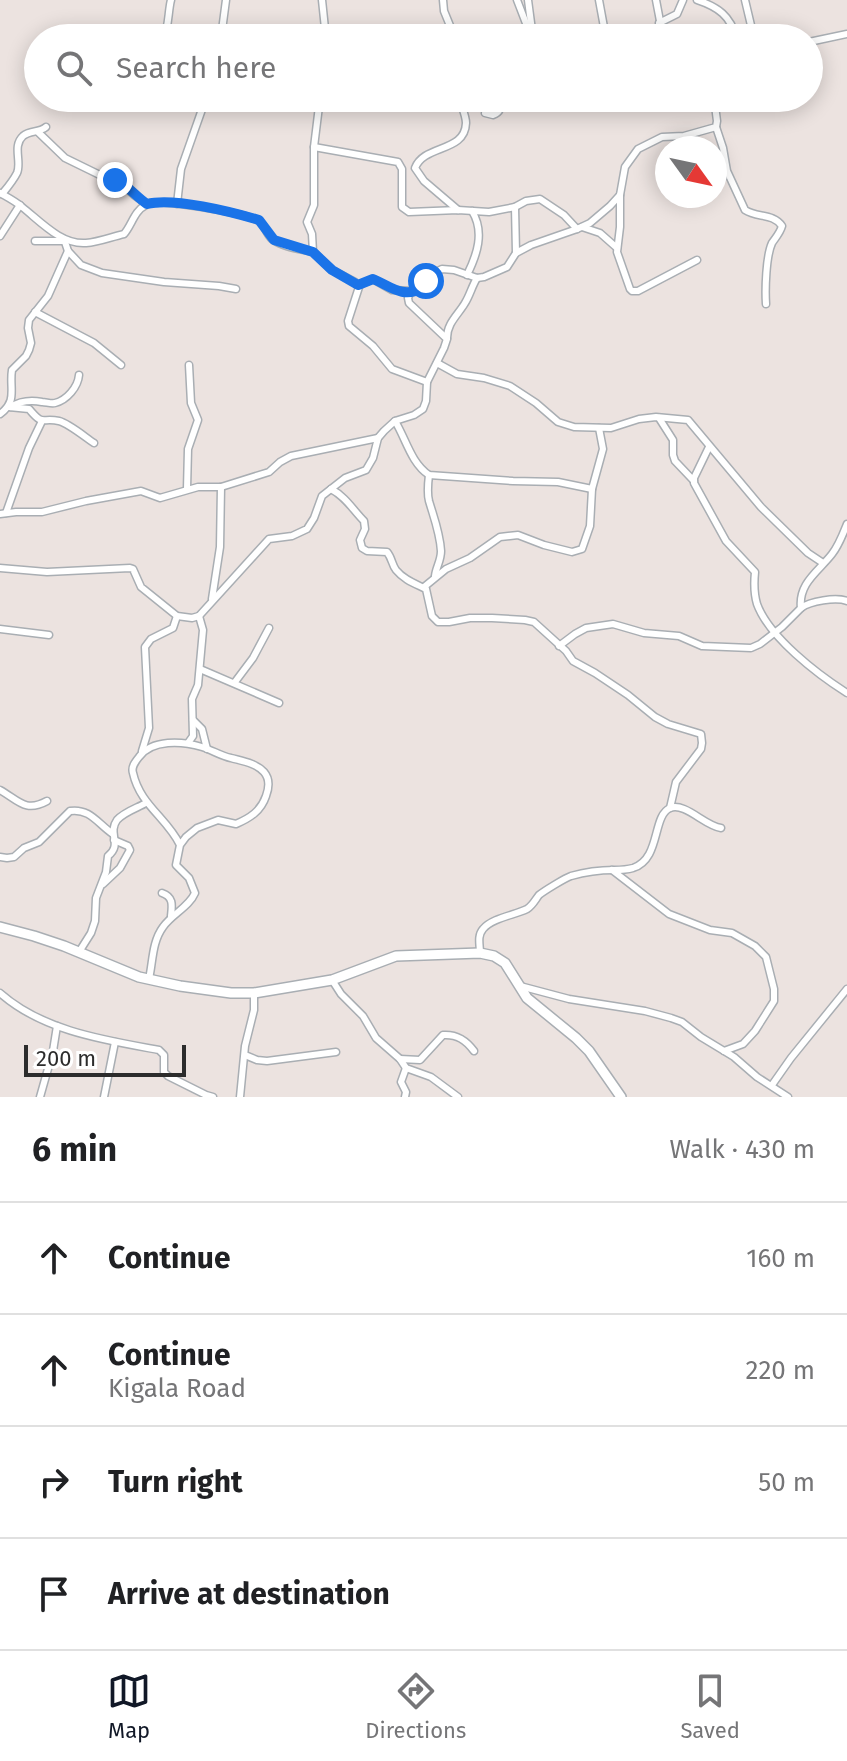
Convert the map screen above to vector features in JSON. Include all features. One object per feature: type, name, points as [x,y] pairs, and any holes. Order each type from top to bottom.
[{"type":"street","points":[[167,24],[171,0]]},
{"type":"street","points":[[224,24],[226,0]]},
{"type":"street","points":[[322,0],[325,24]]},
{"type":"street","points":[[443,0],[449,24]]},
{"type":"street","points":[[517,0],[526,24]]},
{"type":"street","points":[[528,0],[530,24]]},
{"type":"street","points":[[599,0],[603,24]]},
{"type":"street","points":[[656,0],[659,24]]},
{"type":"street","points":[[660,21],[677,14],[683,0]]},
{"type":"street","points":[[697,0],[708,4],[729,19],[731,24]]},
{"type":"street","points":[[745,0],[751,24]]},
{"type":"street","points":[[823,39],[847,34]]},
{"type":"street","points":[[177,204],[181,169],[201,112]]},
{"type":"street","points":[[313,252],[312,234],[307,222],[314,205],[314,147],[318,112]]},
{"type":"street","points":[[458,210],[424,181],[416,171],[416,165],[422,157],[459,140],[466,121],[463,112]]},
{"type":"street","points":[[485,113],[493,115],[499,112]]},
{"type":"street","points":[[716,112],[716,127],[727,171],[745,210],[775,218],[782,226],[771,246],[766,304]]},
{"type":"street","points":[[46,127],[23,136],[18,149],[18,171],[1,194],[65,240],[68,251],[81,265],[102,273],[236,289]]},
{"type":"street","points":[[697,260],[635,291],[630,289],[618,259],[620,195],[625,167],[638,149],[662,137],[684,136],[716,127]]},
{"type":"street","points":[[38,132],[65,158],[120,182],[147,204]]},
{"type":"street","points":[[314,147],[416,165]]},
{"type":"street","points":[[398,162],[402,169],[402,207],[412,213],[458,210],[489,212],[540,199],[580,228],[600,233],[617,248]]},
{"type":"street","points":[[358,285],[373,279],[392,290],[412,291],[423,288],[428,277],[439,270],[447,269],[477,278],[507,267],[516,253],[531,245],[580,228],[602,213],[620,195]]},
{"type":"street","points":[[35,241],[88,243],[124,234],[134,217],[147,204],[177,204],[256,219],[277,243],[313,252],[332,270],[358,285]]},
{"type":"street","points":[[0,236],[20,205]]},
{"type":"street","points":[[515,207],[516,253]]},
{"type":"street","points":[[467,275],[479,240],[478,224],[472,211]]},
{"type":"street","points":[[10,407],[12,370],[26,356],[31,343],[28,324],[48,296],[68,251]]},
{"type":"street","points":[[42,421],[3,514],[42,512],[141,491],[160,498],[187,489],[221,487],[269,472],[291,456],[371,441],[395,421],[423,409],[427,382],[446,344],[447,330],[466,302],[477,278]]},
{"type":"street","points":[[358,285],[349,326],[373,346],[392,369],[427,382]]},
{"type":"street","points":[[412,291],[409,303],[447,338]]},
{"type":"street","points":[[35,312],[94,343],[121,365]]},
{"type":"street","points":[[437,363],[465,377],[510,386],[552,417],[574,427],[618,427],[639,419],[688,420],[761,507],[808,553],[823,563]]},
{"type":"street","points":[[187,489],[188,449],[198,420],[191,403],[189,365]]},
{"type":"street","points":[[0,414],[16,404],[33,400],[57,402],[75,389],[79,375]]},
{"type":"street","points":[[10,407],[29,409],[42,421],[58,420],[94,443]]},
{"type":"street","points":[[659,418],[673,440],[675,461],[694,481],[726,541],[755,572],[757,603],[774,633],[847,693]]},
{"type":"street","points":[[395,421],[419,468],[429,475],[558,482],[592,489]]},
{"type":"street","points":[[424,587],[451,565],[470,558],[494,540],[509,535],[518,535],[558,550],[580,551],[588,534],[592,489],[603,449],[599,428]]},
{"type":"street","points":[[0,568],[47,572],[130,568],[141,587],[177,616],[199,616],[269,539],[292,536],[307,529],[322,496],[345,478],[366,470],[378,438]]},
{"type":"street","points":[[694,481],[709,447]]},
{"type":"street","points":[[429,475],[428,498],[441,547],[435,578]]},
{"type":"street","points":[[212,601],[220,547],[221,487]]},
{"type":"street","points":[[331,489],[345,498],[364,521],[365,529],[360,540],[362,548],[387,552],[399,574],[424,587],[428,591],[432,616],[438,622],[470,618],[525,620],[537,625],[573,661],[628,695],[655,717],[701,735],[701,749],[678,777],[670,808],[662,820],[647,860],[631,869],[566,878],[542,893],[528,908],[487,925],[479,936],[480,953]]},
{"type":"street","points":[[801,608],[803,587],[836,549],[847,524]]},
{"type":"street","points":[[559,646],[575,634],[594,626],[613,624],[654,634],[679,636],[702,646],[742,649],[756,646],[801,608],[839,598],[847,601]]},
{"type":"street","points":[[141,754],[148,734],[145,647],[151,639],[173,628],[177,616]]},
{"type":"street","points":[[188,743],[193,736],[192,699],[200,669],[203,630],[199,616]]},
{"type":"street","points":[[235,682],[253,658],[269,628]]},
{"type":"street","points":[[0,629],[49,635]]},
{"type":"street","points":[[200,669],[279,703]]},
{"type":"street","points":[[193,720],[202,729],[207,749]]},
{"type":"street","points":[[148,734],[160,743]]},
{"type":"street","points":[[149,979],[156,940],[171,918],[195,893],[189,878],[177,867],[180,845],[192,831],[210,822],[220,820],[236,824],[250,817],[259,810],[267,791],[268,778],[258,767],[242,760],[188,743],[160,743],[147,748],[133,765],[133,773],[146,803],[180,845]]},
{"type":"street","points":[[0,790],[28,806],[35,807],[47,801]]},
{"type":"street","points":[[79,952],[95,921],[96,898],[106,872],[108,856],[115,849],[115,824],[146,803]]},
{"type":"street","points":[[670,808],[694,813],[712,827],[721,828]]},
{"type":"street","points":[[0,857],[12,858],[24,848],[39,842],[70,811],[77,810],[95,817],[130,850],[120,868],[101,886]]},
{"type":"street","points":[[612,870],[669,914],[710,930],[732,933],[755,946],[766,957],[774,1001],[743,1044],[724,1051]]},
{"type":"street","points":[[162,893],[170,897],[171,918]]},
{"type":"street","points":[[0,927],[34,936],[149,979],[201,990],[254,993],[332,980],[396,956],[480,953],[494,956],[505,963],[527,998],[589,1051],[621,1097]]},
{"type":"street","points":[[332,980],[363,1016],[376,1038],[406,1068],[431,1077],[458,1097]]},
{"type":"street","points":[[519,985],[569,999],[682,1022],[788,1097]]},
{"type":"street","points":[[772,1085],[847,989]]},
{"type":"street","points":[[0,993],[28,1013],[57,1026],[159,1050],[164,1055],[164,1072],[168,1076],[213,1097]]},
{"type":"street","points":[[240,1097],[254,993]]},
{"type":"street","points":[[40,1097],[57,1026]]},
{"type":"street","points":[[420,1060],[443,1035],[460,1037],[474,1051]]},
{"type":"street","points":[[104,1097],[115,1042]]},
{"type":"street","points":[[245,1055],[267,1061],[336,1052]]},
{"type":"street","points":[[400,1059],[420,1060],[431,1077]]},
{"type":"street","points":[[405,1097],[401,1082],[406,1068]]},
{"type":"route","points":[[115,180],[147,204],[188,205],[259,220],[277,243],[313,252],[332,270],[358,285],[373,279],[395,291],[412,291],[423,288],[426,281]]}]
